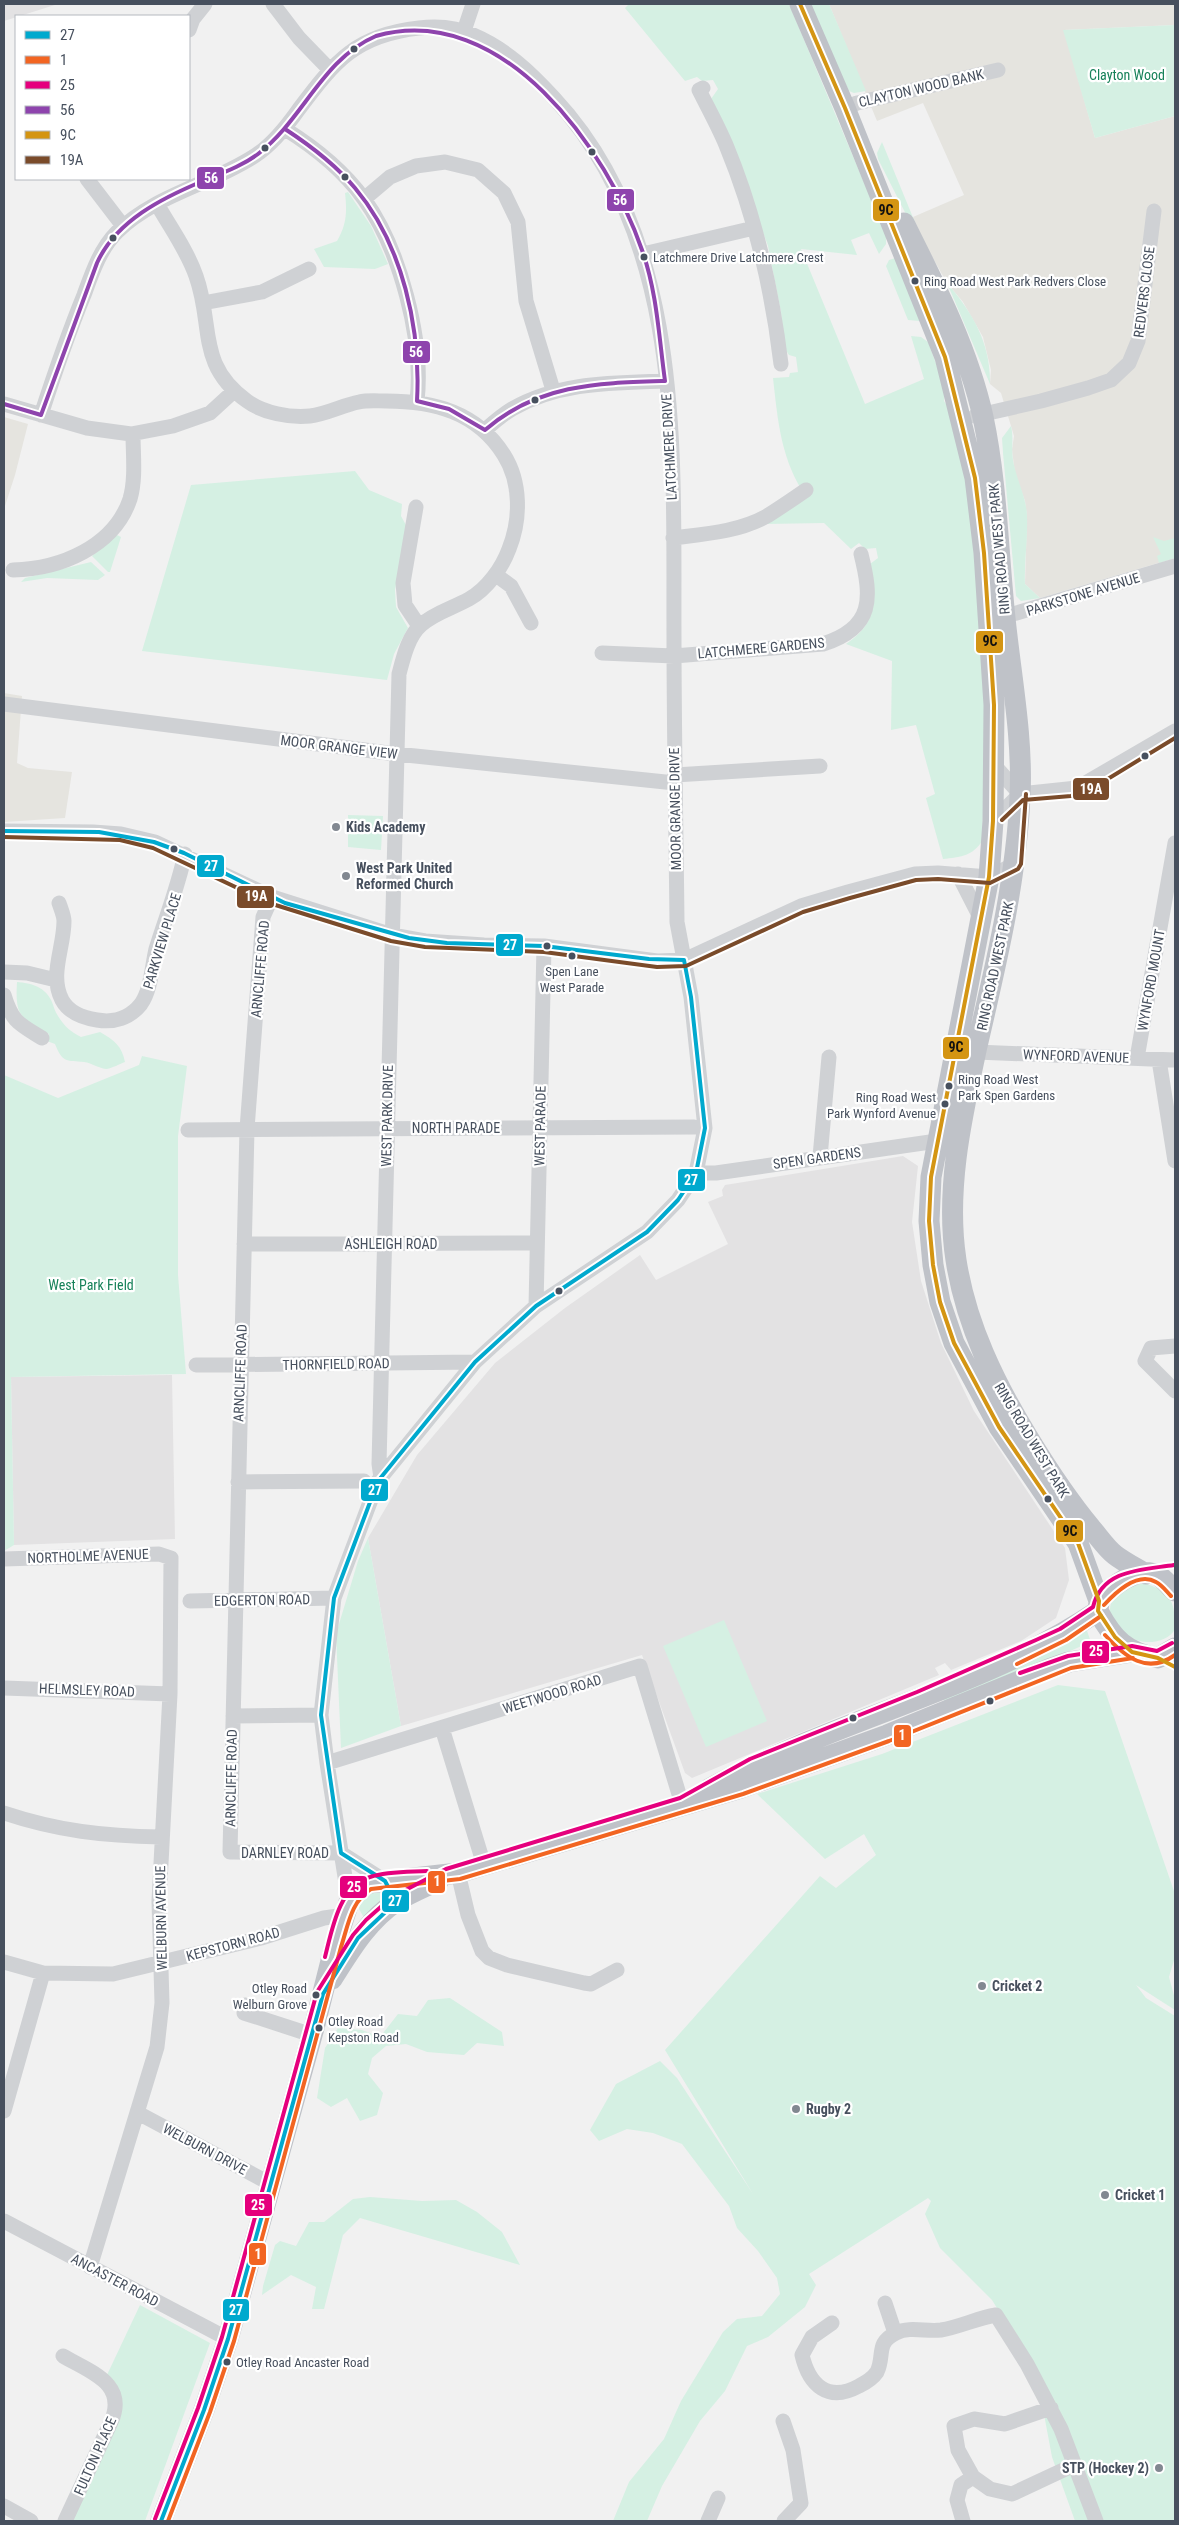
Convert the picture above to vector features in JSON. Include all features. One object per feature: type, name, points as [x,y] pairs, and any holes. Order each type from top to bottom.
[{"type":"highway","name":"RING ROAD WEST PARK","points":[[800,4],[860,144],[945,357],[962,418],[975,478],[997,618],[1017,719],[1020,794],[1015,864],[1009,903],[966,1099],[953,1180],[952,1217],[955,1258],[963,1295],[976,1337],[1016,1418],[1069,1502],[1115,1555],[1160,1573],[1175,1591]]},
{"type":"highway","name":"RING ROAD WEST PARK","points":[[860,144],[906,225],[963,347],[983,415],[993,472],[997,618],[993,821],[989,877],[931,1178],[929,1221],[940,1302],[954,1343],[999,1427],[1078,1543],[1098,1606],[1115,1637],[1132,1652]]},
{"type":"highway","points":[[682,1804],[752,1765],[919,1698],[1039,1646],[1063,1634],[1098,1606],[1111,1586],[1127,1577],[1160,1573]]},
{"type":"highway","points":[[323,1994],[358,1938],[370,1925],[396,1902],[453,1874],[682,1804],[741,1788],[887,1735],[1069,1662],[1132,1652],[1170,1658]]},
{"type":"highway","points":[[161,2521],[204,2410],[228,2339],[347,1909],[357,1890],[370,1883],[453,1874]]},
{"type":"highway","points":[[384,1881],[396,1902]]},
{"type":"highway","points":[[347,1909],[370,1925]]},
{"type":"street","points":[[190,27],[193,19],[205,4]]},
{"type":"street","points":[[273,4],[299,38],[330,70]]},
{"type":"street","points":[[464,30],[473,4]]},
{"type":"street","name":"LATCHMERE DRIVE","points":[[41,415],[68,335],[99,256],[113,236],[124,226],[157,204],[259,154],[285,128],[330,70],[354,48],[374,37],[395,30],[432,26],[464,30],[507,53],[538,80],[573,118],[595,149],[628,211],[643,254],[654,297],[671,431],[674,656]]},
{"type":"street","name":"CLAYTON WOOD BANK","points":[[845,108],[998,70]]},
{"type":"street","points":[[703,88],[699,90],[726,144],[746,196],[774,310],[781,364]]},
{"type":"street","points":[[285,128],[315,148],[364,199],[391,252],[400,276],[412,322],[419,378],[416,401]]},
{"type":"street","points":[[364,199],[390,177],[416,166],[445,162],[478,170],[504,193],[518,222],[526,301],[553,390]]},
{"type":"street","points":[[87,180],[124,226]]},
{"type":"street","points":[[157,204],[185,252],[196,276],[203,303],[211,355],[221,376],[248,403],[283,415],[310,416],[360,402],[416,401],[449,409],[484,430],[510,465],[518,499],[516,524],[510,549],[496,575],[470,599],[436,614],[419,626],[405,605],[403,583],[416,507]]},
{"type":"street","name":"REDVERS CLOSE","points":[[962,418],[983,415],[1088,388],[1111,380],[1129,363],[1138,341],[1154,211]]},
{"type":"street","points":[[643,254],[754,228]]},
{"type":"street","points":[[203,303],[262,292],[309,269]]},
{"type":"street","points":[[484,430],[511,409],[553,390],[600,384],[665,381]]},
{"type":"street","points":[[4,404],[87,428],[133,434],[173,426],[210,412],[234,391]]},
{"type":"street","points":[[13,570],[70,559],[99,543],[113,529],[123,516],[130,498],[133,475],[133,434]]},
{"type":"street","points":[[673,538],[721,532],[742,526],[766,516],[806,490]]},
{"type":"street","name":"LATCHMERE GARDENS","points":[[602,653],[674,656],[823,644],[842,638],[854,628],[864,613],[869,597],[861,554]]},
{"type":"street","name":"PARKSTONE AVENUE","points":[[997,618],[1175,566]]},
{"type":"street","points":[[496,575],[511,586],[531,623]]},
{"type":"street","name":"WEST PARK DRIVE","points":[[381,1478],[379,1464],[381,1363],[398,674],[407,647],[419,626]]},
{"type":"street","name":"MOOR GRANGE DRIVE","points":[[674,656],[677,922],[691,997],[705,1128],[696,1173]]},
{"type":"street","name":"MOOR GRANGE VIEW","points":[[4,704],[396,754],[675,779],[820,766]]},
{"type":"street","points":[[993,821],[1020,794],[1070,790],[1086,785],[1175,731]]},
{"type":"street","points":[[994,765],[1020,794]]},
{"type":"street","points":[[4,832],[71,830],[121,834],[155,842],[185,854],[272,897],[392,935],[445,943],[544,946],[657,961],[684,960],[801,906],[915,874],[958,874],[989,877],[1015,864]]},
{"type":"street","name":"WYNFORD MOUNT","points":[[1137,1058],[1171,889],[1175,843]]},
{"type":"street","name":"PARKVIEW PLACE","points":[[59,903],[64,920],[56,980],[66,1006],[87,1018],[106,1022],[119,1020],[140,1005],[145,998],[156,949],[178,888],[185,854]]},
{"type":"street","points":[[958,874],[981,919]]},
{"type":"street","points":[[989,877],[1009,903]]},
{"type":"street","name":"ARNCLIFFE ROAD","points":[[230,1852],[234,1601],[247,1130],[263,917],[272,897]]},
{"type":"street","name":"WEST PARADE","points":[[536,1306],[544,946]]},
{"type":"street","points":[[4,976],[27,973],[56,980]]},
{"type":"street","points":[[4,995],[10,1014],[22,1026],[42,1038]]},
{"type":"street","name":"WYNFORD AVENUE","points":[[976,1052],[1175,1060]]},
{"type":"street","points":[[820,1158],[830,1057]]},
{"type":"street","points":[[1159,1060],[1175,1162]]},
{"type":"street","name":"NORTH PARADE","points":[[188,1130],[694,1127]]},
{"type":"street","name":"SPEN GARDENS","points":[[696,1173],[716,1173],[938,1142]]},
{"type":"street","points":[[347,1909],[321,1715],[334,1598],[381,1478],[475,1362],[536,1306],[647,1232],[678,1200],[696,1173]]},
{"type":"street","name":"ASHLEIGH ROAD","points":[[244,1244],[537,1243]]},
{"type":"street","points":[[1175,1346],[1151,1348],[1146,1361],[1175,1391]]},
{"type":"street","name":"THORNFIELD ROAD","points":[[196,1365],[475,1362]]},
{"type":"street","points":[[238,1482],[364,1481]]},
{"type":"street","name":"NORTHOLME AVENUE","points":[[4,1559],[159,1554],[171,1558]]},
{"type":"street","name":"WELBURN AVENUE","points":[[90,2267],[138,2114],[156,2047],[162,2003],[159,1901],[170,1694],[171,1558]]},
{"type":"street","name":"EDGERTON ROAD","points":[[190,1601],[334,1598]]},
{"type":"street","name":"WEETWOOD ROAD","points":[[327,1763],[640,1666],[682,1804]]},
{"type":"street","name":"HELMSLEY ROAD","points":[[4,1688],[170,1694]]},
{"type":"street","points":[[233,1716],[321,1715]]},
{"type":"street","points":[[442,1728],[484,1865]]},
{"type":"street","points":[[4,1813],[68,1830],[107,1836],[161,1836]]},
{"type":"street","name":"DARNLEY ROAD","points":[[230,1852],[341,1853]]},
{"type":"street","points":[[341,1853],[384,1881]]},
{"type":"street","points":[[453,1874],[482,1951],[489,1958],[507,1965],[590,1984],[617,1970]]},
{"type":"street","name":"KEPSTORN ROAD","points":[[4,1962],[43,1972],[113,1974],[261,1938],[347,1909]]},
{"type":"street","points":[[4,2111],[43,1972]]},
{"type":"street","points":[[245,2005],[244,2013],[312,2035]]},
{"type":"street","name":"WELBURN DRIVE","points":[[138,2114],[271,2184]]},
{"type":"street","name":"ANCASTER ROAD","points":[[4,2221],[228,2339]]},
{"type":"street","points":[[885,2303],[895,2333]]},
{"type":"street","points":[[832,2323],[812,2337],[802,2355],[806,2373],[819,2386],[834,2394],[852,2390],[865,2383],[877,2372],[882,2344],[895,2333],[907,2329],[941,2330],[996,2315],[1051,2408],[1096,2521]]},
{"type":"street","name":"FULTON PLACE","points":[[63,2356],[107,2383],[115,2397],[116,2407],[66,2521]]},
{"type":"street","points":[[1051,2408],[1005,2424],[974,2419],[954,2426],[958,2450],[973,2476],[990,2490],[1012,2494],[1074,2465]]},
{"type":"street","points":[[783,2421],[794,2450],[801,2503],[784,2521]]},
{"type":"street","points":[[963,2521],[957,2500],[961,2485],[973,2476]]},
{"type":"street","points":[[708,2521],[718,2498]]},
{"type":"street","points":[[4,2506],[31,2521]]},
{"type":"shaded area","points":[[4,4],[58,4],[23,15],[15,15],[15,18],[4,21]]},
{"type":"shaded area","points":[[829,4],[1175,4],[1175,25],[1064,30],[1095,138],[1175,116],[1175,558],[1040,598],[1025,584],[1027,517],[1025,501],[1015,474],[1012,450],[1014,436],[1001,393],[990,384],[991,370],[983,337],[963,302],[947,283],[921,237],[913,217],[964,195],[923,103],[877,121]]},
{"type":"shaded area","points":[[4,417],[28,424],[4,509]]},
{"type":"shaded area","points":[[4,693],[22,696],[17,763],[28,768],[72,772],[65,818],[4,822]]},
{"type":"shaded area","points":[[903,1156],[918,1166],[912,1222],[921,1281],[941,1343],[974,1411],[1065,1548],[1069,1580],[1056,1618],[1021,1641],[951,1670],[945,1663],[935,1668],[939,1675],[692,1778],[685,1773],[642,1655],[401,1726],[368,1538],[417,1455],[495,1363],[565,1308],[640,1255],[656,1280],[728,1244],[708,1202],[723,1196],[722,1190],[725,1185]]},
{"type":"shaded area","points":[[172,1375],[175,1539],[14,1545],[11,1377]]},
{"type":"green space","points":[[629,4],[789,4],[886,235],[886,244],[879,254],[869,233],[851,240],[857,255],[801,249],[865,404],[924,379],[911,336],[921,337],[928,342],[945,388],[944,401],[951,411],[966,482],[974,546],[987,707],[982,841],[974,850],[965,855],[943,859],[926,798],[935,794],[916,725],[891,730],[892,661],[846,644],[857,636],[864,627],[872,609],[873,588],[870,564],[878,558],[876,548],[865,549],[859,543],[851,549],[824,523],[766,524],[807,498],[791,470],[779,426],[773,378],[789,377],[790,373],[798,372],[796,357],[789,355],[785,349],[781,312],[768,246],[730,143],[711,99],[718,89],[713,80],[702,81],[697,77],[685,81],[625,8]]},
{"type":"green space","points":[[808,4],[829,4],[866,91],[854,93],[849,91]]},
{"type":"green space","name":"Clayton Wood","points":[[1175,25],[1175,116],[1095,138],[1063,30]]},
{"type":"green space","points":[[882,142],[921,237],[918,238],[878,159],[877,153]]},
{"type":"green space","points":[[348,192],[371,226],[388,264],[375,269],[324,267],[314,249],[337,241],[344,223],[346,212],[345,193]]},
{"type":"green space","points":[[895,258],[920,321],[908,320],[886,266],[889,260]]},
{"type":"green space","points":[[947,283],[965,306],[979,330],[984,342],[990,369],[990,384]]},
{"type":"green space","points":[[1011,426],[1013,460],[1027,510],[1025,584],[1040,598],[1021,601],[1016,596],[1002,438]]},
{"type":"green space","points":[[355,471],[369,490],[402,504],[401,516],[407,527],[395,590],[396,607],[408,628],[394,654],[387,680],[142,651],[191,485]]},
{"type":"green space","points":[[117,535],[121,537],[110,572],[108,572],[92,556]]},
{"type":"green space","points":[[1153,537],[1164,541],[1175,538],[1175,558],[1159,563],[1157,556],[1161,554]]},
{"type":"green space","points":[[91,562],[105,575],[98,580],[47,578],[21,582],[25,578]]},
{"type":"green space","points":[[348,815],[383,816],[381,850],[348,847]]},
{"type":"green space","points":[[17,982],[28,983],[42,989],[52,1002],[60,1020],[77,1035],[81,1037],[100,1032],[109,1038],[117,1044],[124,1056],[125,1062],[107,1069],[63,1058],[55,1044],[47,1041],[49,1034],[31,1024],[21,1015],[17,1002]]},
{"type":"green space","name":"West Park Field","points":[[142,1056],[187,1066],[178,1136],[178,1275],[186,1374],[11,1377],[14,1545],[4,1551],[4,1075],[58,1098],[139,1065]]},
{"type":"green space","points":[[368,1538],[401,1726],[341,1748],[336,1634],[358,1561]]},
{"type":"green space","points":[[1144,1583],[1161,1590],[1173,1605],[1175,1629],[1172,1634],[1155,1642],[1135,1640],[1122,1631],[1110,1618],[1111,1602],[1114,1597],[1123,1589]]},
{"type":"green space","points":[[724,1620],[767,1721],[706,1747],[663,1646]]},
{"type":"green space","points":[[1086,1628],[1092,1645],[1086,1644],[946,1706],[943,1698]]},
{"type":"green space","points":[[1058,1685],[1105,1691],[1175,1894],[1175,1957],[1169,1977],[1175,1999],[1175,2010],[1136,1985],[1146,1998],[1175,2016],[1175,2521],[1075,2521],[1052,2457],[1036,2372],[992,2300],[940,2248],[925,2214],[931,2201],[928,2198],[809,2274],[816,2285],[805,2307],[768,2337],[747,2346],[725,2391],[700,2421],[662,2486],[647,2521],[613,2521],[629,2482],[664,2439],[681,2401],[723,2332],[737,2319],[762,2316],[780,2294],[777,2278],[758,2251],[737,2228],[729,2206],[682,2144],[653,2133],[627,2129],[599,2141],[590,2130],[616,2084],[660,2061],[677,2078],[753,2194],[665,2050],[820,1876],[836,1888],[876,1855],[864,1834],[825,1859],[757,1794],[882,1754]]},
{"type":"green space","points":[[382,1890],[386,1896],[371,1916],[363,1916],[359,1909],[364,1897],[370,1893]]},
{"type":"green space","points":[[450,1998],[502,2032],[504,2046],[477,2043],[464,2055],[427,2052],[406,2044],[386,2046],[372,2058],[368,2074],[383,2093],[377,2115],[360,2121],[347,2098],[331,2107],[317,2098],[325,2048],[338,2028],[362,2030],[380,2037],[398,2014],[417,2016],[428,2000]]},
{"type":"green space","points":[[370,2197],[422,2201],[456,2200],[477,2212],[502,2232],[520,2265],[360,2218],[343,2235],[324,2309],[312,2309],[316,2287],[291,2275],[262,2295],[275,2245],[280,2241],[296,2246],[309,2222],[324,2222],[353,2199]]},
{"type":"green space","points":[[140,2305],[210,2343],[145,2521],[72,2521],[120,2418],[121,2406],[119,2396],[106,2377]]},
{"type":"transit line","name":"9C","points":[[800,4],[845,108],[945,357],[975,478],[984,553],[994,705],[993,821],[989,877],[931,1177],[929,1221],[933,1265],[940,1302],[954,1343],[999,1427],[1078,1543],[1099,1601],[1098,1611],[1115,1637],[1132,1652],[1158,1658],[1175,1667]]},
{"type":"transit line","name":"56","points":[[41,415],[97,263],[105,248],[116,235],[128,223],[156,203],[239,166],[258,154],[288,124],[327,74],[357,46],[376,36],[422,31],[466,40],[507,62],[544,92],[576,129],[604,170],[626,211],[642,250],[654,299],[665,381],[616,383],[570,389],[526,403],[505,415],[485,430],[449,409],[417,401],[416,345],[412,317],[406,289],[386,235],[372,211],[347,179],[322,156],[285,129]]},
{"type":"transit line","name":"56","points":[[4,404],[41,415]]},
{"type":"transit line","name":"19A","points":[[1002,820],[1023,800],[1071,796],[1088,791],[1175,738]]},
{"type":"transit line","name":"19A","points":[[4,837],[120,840],[153,848],[269,903],[391,941],[425,947],[544,952],[657,967],[686,966],[803,912],[850,898],[916,880],[938,879],[990,883],[1018,869],[1021,864],[1026,794]]},
{"type":"transit line","name":"27","points":[[4,831],[99,832],[154,842],[184,853],[285,903],[409,938],[447,943],[544,946],[649,959],[684,960]]},
{"type":"transit line","name":"27","points":[[161,2521],[204,2410],[228,2339],[323,1994],[358,1938],[396,1902],[385,1881],[341,1853],[321,1715],[334,1598],[378,1481],[475,1362],[536,1306],[647,1232],[678,1200],[696,1173],[705,1128],[691,997],[684,960]]},
{"type":"transit line","name":"25","points":[[155,2519],[198,2408],[222,2337],[317,1992],[353,1935],[366,1920],[392,1897],[446,1869],[680,1798],[750,1759],[917,1692],[1060,1629],[1093,1607],[1098,1594],[1114,1578],[1137,1570],[1174,1565]]},
{"type":"transit line","name":"1","points":[[1104,1605],[1127,1585],[1141,1579],[1149,1579],[1156,1582],[1171,1596]]},
{"type":"transit line","name":"1","points":[[1017,1664],[1066,1640],[1101,1616]]},
{"type":"transit line","name":"1","points":[[1105,1635],[1120,1650],[1137,1661],[1155,1663],[1165,1661],[1175,1655]]},
{"type":"transit line","name":"25","points":[[1020,1673],[1068,1656],[1132,1646],[1157,1651],[1172,1643]]},
{"type":"transit line","name":"1","points":[[168,2521],[210,2412],[234,2341],[341,1947],[351,1915],[364,1894],[371,1889],[460,1879],[743,1794],[889,1741],[1071,1668],[1133,1658]]},
{"type":"transit line","name":"25","points":[[325,1957],[338,1910],[344,1899],[359,1882],[384,1874],[427,1871]]},
{"type":"place","name":"Latchmere Drive Latchmere Crest","points":[[644,257]]},
{"type":"place","name":"Ring Road West Park Redvers Close","points":[[915,281]]},
{"type":"place","name":"Kids Academy","points":[[336,827]]},
{"type":"place","name":"West Park United Reformed Church","points":[[346,876]]},
{"type":"place","name":"Spen Lane West Parade","points":[[572,956]]},
{"type":"place","name":"Ring Road West Park Spen Gardens","points":[[949,1086]]},
{"type":"place","name":"Ring Road West Park Wynford Avenue","points":[[945,1104]]},
{"type":"place","name":"Cricket 2","points":[[982,1986]]},
{"type":"place","name":"Otley Road Welburn Grove","points":[[316,1995]]},
{"type":"place","name":"Otley Road Kepston Road","points":[[319,2028]]},
{"type":"place","name":"Rugby 2","points":[[796,2109]]},
{"type":"place","name":"Cricket 1","points":[[1105,2195]]},
{"type":"place","name":"Otley Road Ancaster Road","points":[[227,2362]]},
{"type":"place","name":"STP (Hockey 2)","points":[[1159,2468]]}]
